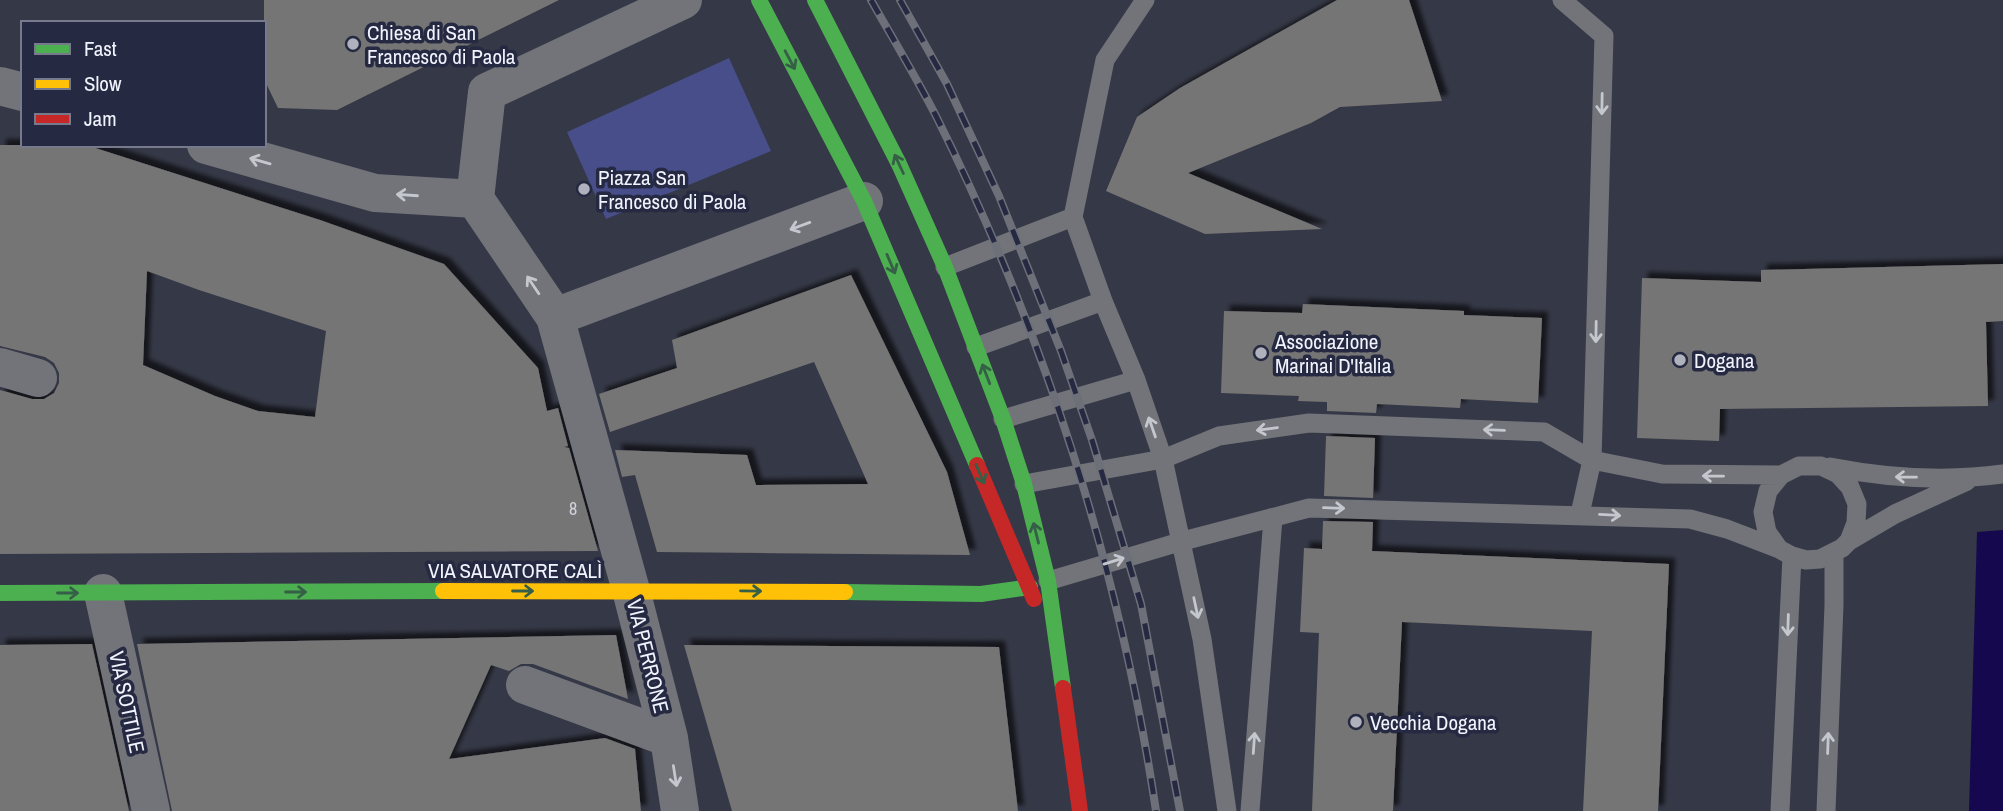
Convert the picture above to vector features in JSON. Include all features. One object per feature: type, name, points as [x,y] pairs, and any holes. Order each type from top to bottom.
[{"type":"main road","points":[[759,0],[864,201],[1039,584]]},
{"type":"main road","points":[[815,0],[899,164],[945,267],[1003,419],[1024,484],[1039,584],[1059,666],[1080,811]]},
{"type":"main road","name":"VIA SALVATORE CALÌ","points":[[0,593],[631,590],[981,594],[1039,584]]},
{"type":"street","points":[[213,147],[375,192],[475,199],[487,92],[683,0]]},
{"type":"street","points":[[0,86],[21,91]]},
{"type":"street","name":"VIA PERRONE","points":[[475,199],[555,317],[669,738],[680,811]]},
{"type":"street","points":[[555,317],[864,201]]},
{"type":"street","points":[[0,368],[38,379]]},
{"type":"street","name":"VIA SOTTILE","points":[[103,593],[151,811]]},
{"type":"street","points":[[525,685],[669,738]]},
{"type":"lane","points":[[1145,0],[1105,60],[1073,217],[1103,301],[1136,380],[1163,459],[1202,639],[1227,811]]},
{"type":"lane","points":[[1562,0],[1604,36],[1592,460],[1580,514]]},
{"type":"lane","points":[[945,267],[1073,217]]},
{"type":"lane","points":[[976,347],[1103,301]]},
{"type":"lane","points":[[1003,419],[1136,380]]},
{"type":"lane","points":[[1024,484],[1163,459],[1219,436],[1309,423],[1544,432],[1592,460],[1662,474],[1781,475]]},
{"type":"lane","points":[[1780,811],[1785,553],[1767,533],[1763,512],[1768,491],[1781,475],[1799,466],[1821,466],[1878,476],[1975,478],[2003,474]]},
{"type":"lane","points":[[1821,466],[1838,474],[1850,487],[1857,504],[1856,523],[1849,541]]},
{"type":"lane","points":[[1039,584],[1182,541],[1309,508],[1690,519],[1727,529],[1806,560],[1820,559],[1834,554],[1849,541],[1895,514],[1975,478]]},
{"type":"lane","points":[[1250,811],[1272,518]]},
{"type":"lane","points":[[1826,811],[1834,554]]},
{"type":"shaded area","points":[[729,58],[771,151],[606,219],[567,132]]},
{"type":"shaded area","points":[[2003,530],[2003,811],[1969,811],[1977,532]]},
{"type":"building","name":"Chiesa di San Francesco di Paola","points":[[264,0],[559,0],[337,110],[278,108],[266,83]]},
{"type":"building","points":[[1337,0],[1409,0],[1442,101],[1340,107],[1311,123],[1188,173],[1322,229],[1205,234],[1106,191],[1137,117],[1180,88]]},
{"type":"building","points":[[0,145],[92,147],[320,220],[444,264],[538,368],[547,411],[558,408],[568,446],[564,447],[569,448],[598,551],[0,554],[0,390],[32,399],[44,399],[54,393],[59,383],[59,373],[54,363],[45,357],[0,346]],"holes":[[[147,271],[326,331],[315,417],[258,411],[143,365]]]},
{"type":"building","points":[[2003,264],[2003,321],[1986,322],[1988,406],[1720,409],[1719,441],[1637,438],[1642,278],[1761,282],[1761,270]]},
{"type":"building","points":[[851,275],[947,472],[970,555],[657,552],[635,475],[622,477],[615,450],[747,455],[756,485],[868,484],[814,362],[610,432],[599,394],[677,368],[672,340]]},
{"type":"building","points":[[1303,304],[1464,311],[1464,315],[1542,318],[1538,403],[1461,399],[1460,408],[1377,404],[1376,413],[1327,411],[1327,402],[1298,401],[1299,396],[1221,393],[1224,311],[1302,313]]},
{"type":"building","points":[[1326,436],[1375,438],[1373,498],[1324,496]]},
{"type":"building","name":"Vecchia Dogana","points":[[1323,521],[1373,522],[1372,551],[1669,564],[1658,811],[1583,811],[1592,631],[1402,622],[1393,811],[1312,811],[1319,633],[1300,632],[1304,548],[1322,549]]},
{"type":"building","points":[[616,635],[628,699],[533,664],[521,664],[509,671],[491,665],[449,759],[605,738],[635,749],[641,811],[172,811],[137,644]]},
{"type":"building","points":[[92,644],[129,811],[0,811],[0,645]]},
{"type":"building","points":[[684,645],[999,647],[1018,811],[732,811]]},
{"type":"railway","points":[[871,0],[936,116],[975,199],[1044,368],[1073,455],[1122,631],[1156,811]]},
{"type":"railway","points":[[900,0],[947,84],[999,196],[1061,351],[1092,440],[1141,604],[1180,811]]},
{"type":"traffic: fast","points":[[759,0],[864,201],[977,465]]},
{"type":"traffic: fast","points":[[815,0],[899,164],[945,267],[1003,419],[1024,484],[1048,581],[1063,688]]},
{"type":"traffic: fast","points":[[845,592],[981,594],[1030,587]]},
{"type":"traffic: fast","points":[[0,593],[443,591]]},
{"type":"traffic: slow","points":[[443,591],[845,592]]},
{"type":"traffic: jam","points":[[977,465],[1034,599]]},
{"type":"traffic: jam","points":[[1063,688],[1080,811]]},
{"type":"place","name":"Chiesa di San Francesco di Paola","points":[[353,44]]},
{"type":"place","name":"Piazza San Francesco di Paola","points":[[584,189]]},
{"type":"place","name":"Associazione Marinai D'Italia","points":[[1261,353]]},
{"type":"place","name":"Dogana","points":[[1680,360]]},
{"type":"place","name":"Vecchia Dogana","points":[[1356,722]]}]
